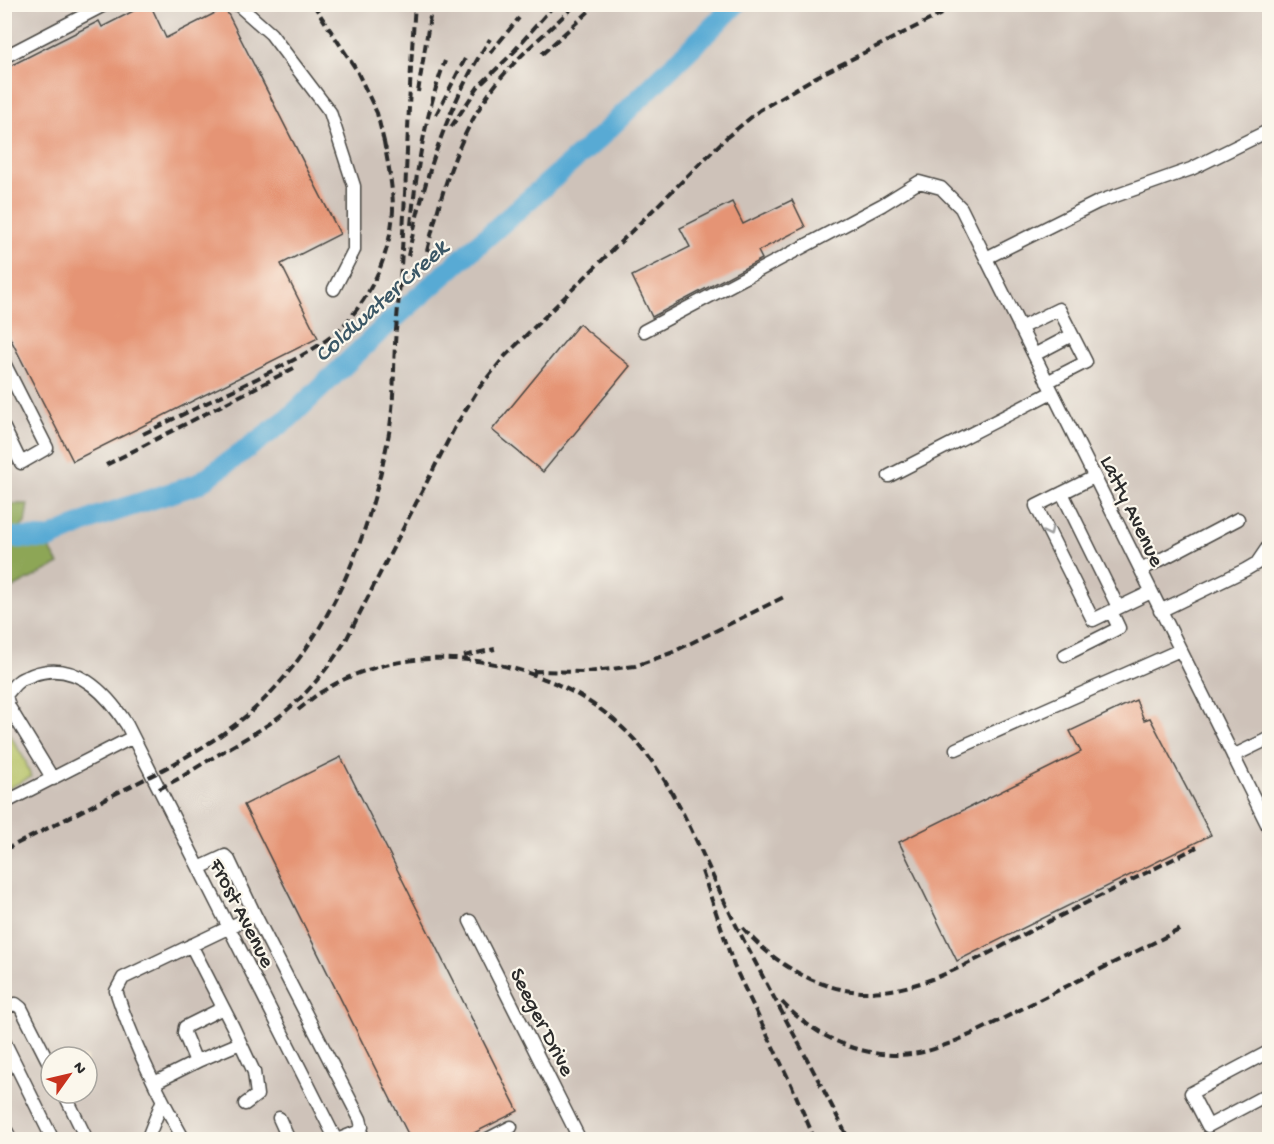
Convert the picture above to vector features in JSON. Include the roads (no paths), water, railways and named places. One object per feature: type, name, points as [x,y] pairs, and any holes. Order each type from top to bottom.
[{"type":"street","points":[[4,57],[106,4]]},
{"type":"street","points":[[237,4],[271,34],[330,111],[354,186],[354,250],[334,289]]},
{"type":"street","points":[[986,258],[1098,202],[1191,169],[1269,130]]},
{"type":"street","name":"Latty Avenue","points":[[644,331],[882,205],[919,182],[941,188],[961,208],[1269,830]]},
{"type":"street","points":[[889,476],[1050,387],[1086,362],[1059,309],[1020,328]]},
{"type":"street","points":[[1034,355],[1072,335]]},
{"type":"street","points":[[4,363],[47,447],[21,463],[4,428]]},
{"type":"street","points":[[1094,477],[1036,506],[1093,620],[1151,592]]},
{"type":"street","points":[[1062,493],[1114,609],[1119,628],[1065,655]]},
{"type":"street","points":[[1141,570],[1238,519]]},
{"type":"street","points":[[1160,610],[1257,563],[1269,544]]},
{"type":"street","points":[[956,749],[1180,650]]},
{"type":"street","name":"Frost Avenue","points":[[53,778],[9,706],[6,695],[19,680],[43,671],[67,671],[91,685],[113,704],[133,737],[337,1140]]},
{"type":"street","points":[[4,803],[133,737]]},
{"type":"street","points":[[1233,756],[1269,738]]},
{"type":"street","points":[[199,868],[225,856],[230,860],[255,915],[360,1119],[362,1127],[357,1132],[337,1140]]},
{"type":"street","points":[[184,1140],[162,1102],[127,1025],[116,991],[123,978],[255,915]]},
{"type":"street","name":"Seeger Drive","points":[[470,921],[580,1140]]},
{"type":"street","points":[[191,945],[254,1072],[257,1095],[245,1104]]},
{"type":"street","points":[[4,1006],[16,1004],[21,1008],[40,1045]]},
{"type":"street","points":[[200,1060],[194,1057],[184,1033],[185,1027],[224,1008]]},
{"type":"street","points":[[4,1041],[53,1140]]},
{"type":"street","points":[[154,1083],[240,1042]]},
{"type":"street","points":[[1269,1051],[1191,1093],[1208,1126],[1269,1093]]},
{"type":"street","points":[[147,1140],[162,1102]]},
{"type":"street","points":[[70,1105],[87,1140]]},
{"type":"street","points":[[279,1118],[289,1140]]},
{"type":"street","points":[[4,1126],[11,1140]]},
{"type":"street","points":[[486,1140],[511,1127]]},
{"type":"waterway","name":"Coldwater Creek","points":[[4,537],[48,539],[97,517],[198,484],[289,418],[381,330],[600,137],[736,4]]},
{"type":"railway","points":[[313,4],[356,69],[377,113],[386,150]]},
{"type":"railway","points":[[4,850],[142,781],[207,744],[237,723],[280,683],[304,652],[343,583],[371,509],[391,420],[415,4]]},
{"type":"railway","points":[[418,92],[432,4]]},
{"type":"railway","points":[[513,52],[555,4]]},
{"type":"railway","points":[[427,251],[454,161],[485,99],[509,69],[576,4]]},
{"type":"railway","points":[[542,54],[597,4]]},
{"type":"railway","points":[[183,776],[281,715],[312,686],[330,664],[346,640],[455,427],[479,388],[505,356],[727,137],[760,110],[814,78],[961,4]]},
{"type":"railway","points":[[490,53],[519,18]]},
{"type":"railway","points":[[408,256],[430,171],[449,116],[490,39]]},
{"type":"railway","points":[[451,127],[478,87],[519,47]]},
{"type":"railway","points":[[436,115],[467,55]]},
{"type":"railway","points":[[411,225],[423,142],[432,100],[445,61]]},
{"type":"railway","points":[[143,434],[300,356],[331,337],[351,317],[370,289],[384,258],[388,242],[393,210],[384,142]]},
{"type":"railway","points":[[106,465],[294,368]]},
{"type":"railway","points":[[533,671],[587,672],[635,666],[671,653],[784,597]]},
{"type":"railway","points":[[464,656],[495,649]]},
{"type":"railway","points":[[298,710],[323,691],[360,673],[400,662],[441,659],[483,662],[524,671],[563,687],[598,708],[629,734],[661,774],[687,822],[747,947],[849,1140]]},
{"type":"railway","points":[[159,789],[189,773]]},
{"type":"railway","points":[[743,928],[782,963],[813,980],[847,990],[888,991],[911,986],[956,969],[1197,847]]},
{"type":"railway","points":[[702,871],[734,966],[791,1084],[815,1140]]},
{"type":"railway","points":[[782,1002],[812,1028],[848,1046],[887,1055],[927,1051],[984,1028],[1183,928]]}]
